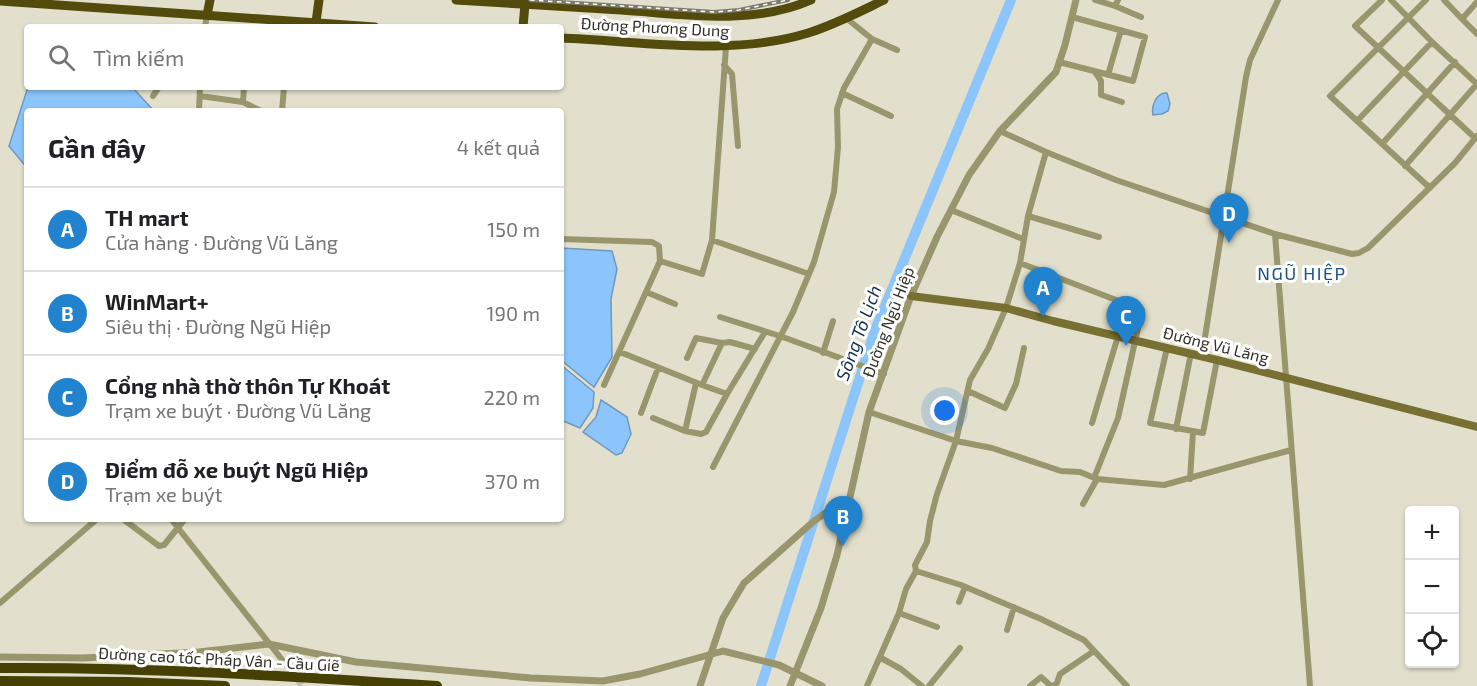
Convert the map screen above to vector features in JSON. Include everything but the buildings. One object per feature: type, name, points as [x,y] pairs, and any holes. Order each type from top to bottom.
[{"type":"highway","points":[[207,15],[210,0]]},
{"type":"highway","points":[[316,24],[319,0]]},
{"type":"highway","name":"Đường Phương Dung","points":[[456,0],[525,2],[715,16],[759,15],[811,0]]},
{"type":"highway","name":"Đường Phương Dung","points":[[564,38],[726,47],[761,43],[808,33],[884,0]]},
{"type":"highway","points":[[0,1],[305,24]]},
{"type":"highway","points":[[523,24],[525,2]]},
{"type":"highway","name":"Đường cao tốc Pháp Vân - Cầu Giẽ","points":[[0,668],[212,672],[437,686]]},
{"type":"highway","name":"Đường cao tốc Pháp Vân - Cầu Giẽ","points":[[0,681],[128,681],[225,686]]},
{"type":"main road","name":"Đường Vũ Lăng","points":[[910,296],[1006,308],[1191,353],[1477,428]]},
{"type":"street","name":"Đường Ngũ Hiệp","points":[[790,686],[824,597],[837,555],[869,412],[880,373],[910,296],[969,175],[1000,131],[1056,72],[1076,0]]},
{"type":"street","points":[[1095,0],[1117,3],[1141,18]]},
{"type":"street","points":[[1202,356],[1250,60],[1278,0]]},
{"type":"street","points":[[1000,131],[1116,180],[1223,217],[1343,254],[1359,253],[1368,248],[1430,188],[1455,163],[1476,137],[1355,27],[1382,0]]},
{"type":"street","points":[[1391,0],[1477,84],[1405,166]]},
{"type":"street","points":[[1426,0],[1330,96],[1430,188]]},
{"type":"street","points":[[1444,0],[1477,34]]},
{"type":"street","points":[[1462,19],[1477,2]]},
{"type":"street","points":[[206,24],[207,15]]},
{"type":"street","points":[[1059,62],[1133,81],[1145,37],[1071,17]]},
{"type":"street","points":[[846,18],[872,39],[897,50]]},
{"type":"street","points":[[1108,75],[1121,30]]},
{"type":"street","points":[[712,467],[780,336],[809,274],[834,192],[838,147],[837,109],[842,93],[872,39]]},
{"type":"street","points":[[1357,121],[1432,42]]},
{"type":"street","points":[[660,261],[702,274],[712,240],[726,47]]},
{"type":"street","points":[[1382,144],[1455,62]]},
{"type":"street","points":[[724,65],[732,74],[738,146]]},
{"type":"street","points":[[1095,71],[1101,81],[1101,94],[1122,102]]},
{"type":"street","points":[[153,96],[157,90]]},
{"type":"street","points":[[200,90],[200,108]]},
{"type":"street","points":[[243,102],[244,90]]},
{"type":"street","points":[[282,108],[284,90]]},
{"type":"street","points":[[842,93],[891,116]]},
{"type":"street","points":[[200,96],[243,102],[255,108]]},
{"type":"street","points":[[867,686],[881,658],[906,589],[916,571],[915,566],[927,542],[937,494],[956,441],[970,380],[988,349],[1006,308],[1020,263],[1028,216],[1046,152]]},
{"type":"street","points":[[951,210],[1023,238]]},
{"type":"street","points":[[1028,216],[1099,237]]},
{"type":"street","points":[[1275,234],[1310,686]]},
{"type":"street","points":[[564,239],[652,242],[659,246],[660,261],[604,385]]},
{"type":"street","points":[[712,240],[809,274]]},
{"type":"street","points":[[1020,263],[1142,310],[1118,418],[1096,478],[1083,504]]},
{"type":"street","points":[[646,292],[675,304]]},
{"type":"street","points":[[720,317],[780,336],[880,373]]},
{"type":"street","points":[[823,353],[833,321]]},
{"type":"street","points":[[653,418],[685,431],[701,434],[706,432],[765,332]]},
{"type":"street","points":[[1092,423],[1118,336]]},
{"type":"street","points":[[687,358],[696,338],[722,343],[726,341],[755,349]]},
{"type":"street","points":[[685,431],[699,384],[722,343]]},
{"type":"street","points":[[968,391],[1005,408],[1016,384],[1024,348]]},
{"type":"street","points":[[1167,348],[1150,423],[1203,433],[1217,360]]},
{"type":"street","points":[[620,352],[727,394]]},
{"type":"street","points":[[1176,429],[1191,353]]},
{"type":"street","points":[[641,413],[658,368]]},
{"type":"street","points":[[869,412],[956,441],[992,448],[1061,471],[1080,472],[1096,478],[1164,485],[1291,450]]},
{"type":"street","points":[[1190,479],[1193,432]]},
{"type":"street","points":[[700,686],[723,618],[744,584],[828,510],[850,499]]},
{"type":"street","points":[[0,603],[94,522]]},
{"type":"street","points":[[127,522],[159,546],[164,545],[182,522]]},
{"type":"street","points":[[173,522],[287,666]]},
{"type":"street","points":[[916,571],[965,587],[1014,607],[1084,640],[1127,686]]},
{"type":"street","points":[[959,602],[965,587]]},
{"type":"street","points":[[1007,630],[1014,607]]},
{"type":"street","points":[[899,613],[938,627]]},
{"type":"street","points":[[0,657],[83,658],[188,653],[269,644],[356,662],[531,678],[603,681],[640,674],[723,651],[779,665],[822,686]]},
{"type":"street","points":[[929,686],[960,648]]},
{"type":"street","points":[[1030,686],[1041,677],[1052,686],[1057,683],[1060,674],[1094,651]]},
{"type":"street","points":[[881,658],[901,669],[922,686]]},
{"type":"water","points":[[27,90],[135,90],[151,108],[24,108],[24,164],[9,146]]},
{"type":"water","points":[[1167,93],[1170,104],[1168,111],[1153,115],[1155,101]]},
{"type":"water","points":[[564,248],[612,251],[617,269],[611,299],[612,357],[594,387],[564,362]]},
{"type":"water","points":[[564,367],[594,392],[593,408],[580,428],[564,421]]},
{"type":"water","points":[[601,400],[627,417],[631,434],[622,453],[616,455],[583,432],[596,417]]},
{"type":"waterway","name":"Sông Tô Lịch","points":[[761,686],[874,333],[1011,0]]},
{"type":"tunnel","points":[[287,666],[302,686]]},
{"type":"railway","points":[[530,0],[714,12],[739,10],[788,0]]},
{"type":"place","name":"Điểm đỗ xe buýt Ngũ Hiệp","points":[[1229,243]]},
{"type":"place","name":"TH mart","points":[[1043,317]]},
{"type":"place","name":"Cổng nhà thờ thôn Tự Khoát","points":[[1126,346]]},
{"type":"place","name":"WinMart+","points":[[843,546]]},
{"type":"district","name":"NGŨ HIỆP","points":[[1302,274]]}]
